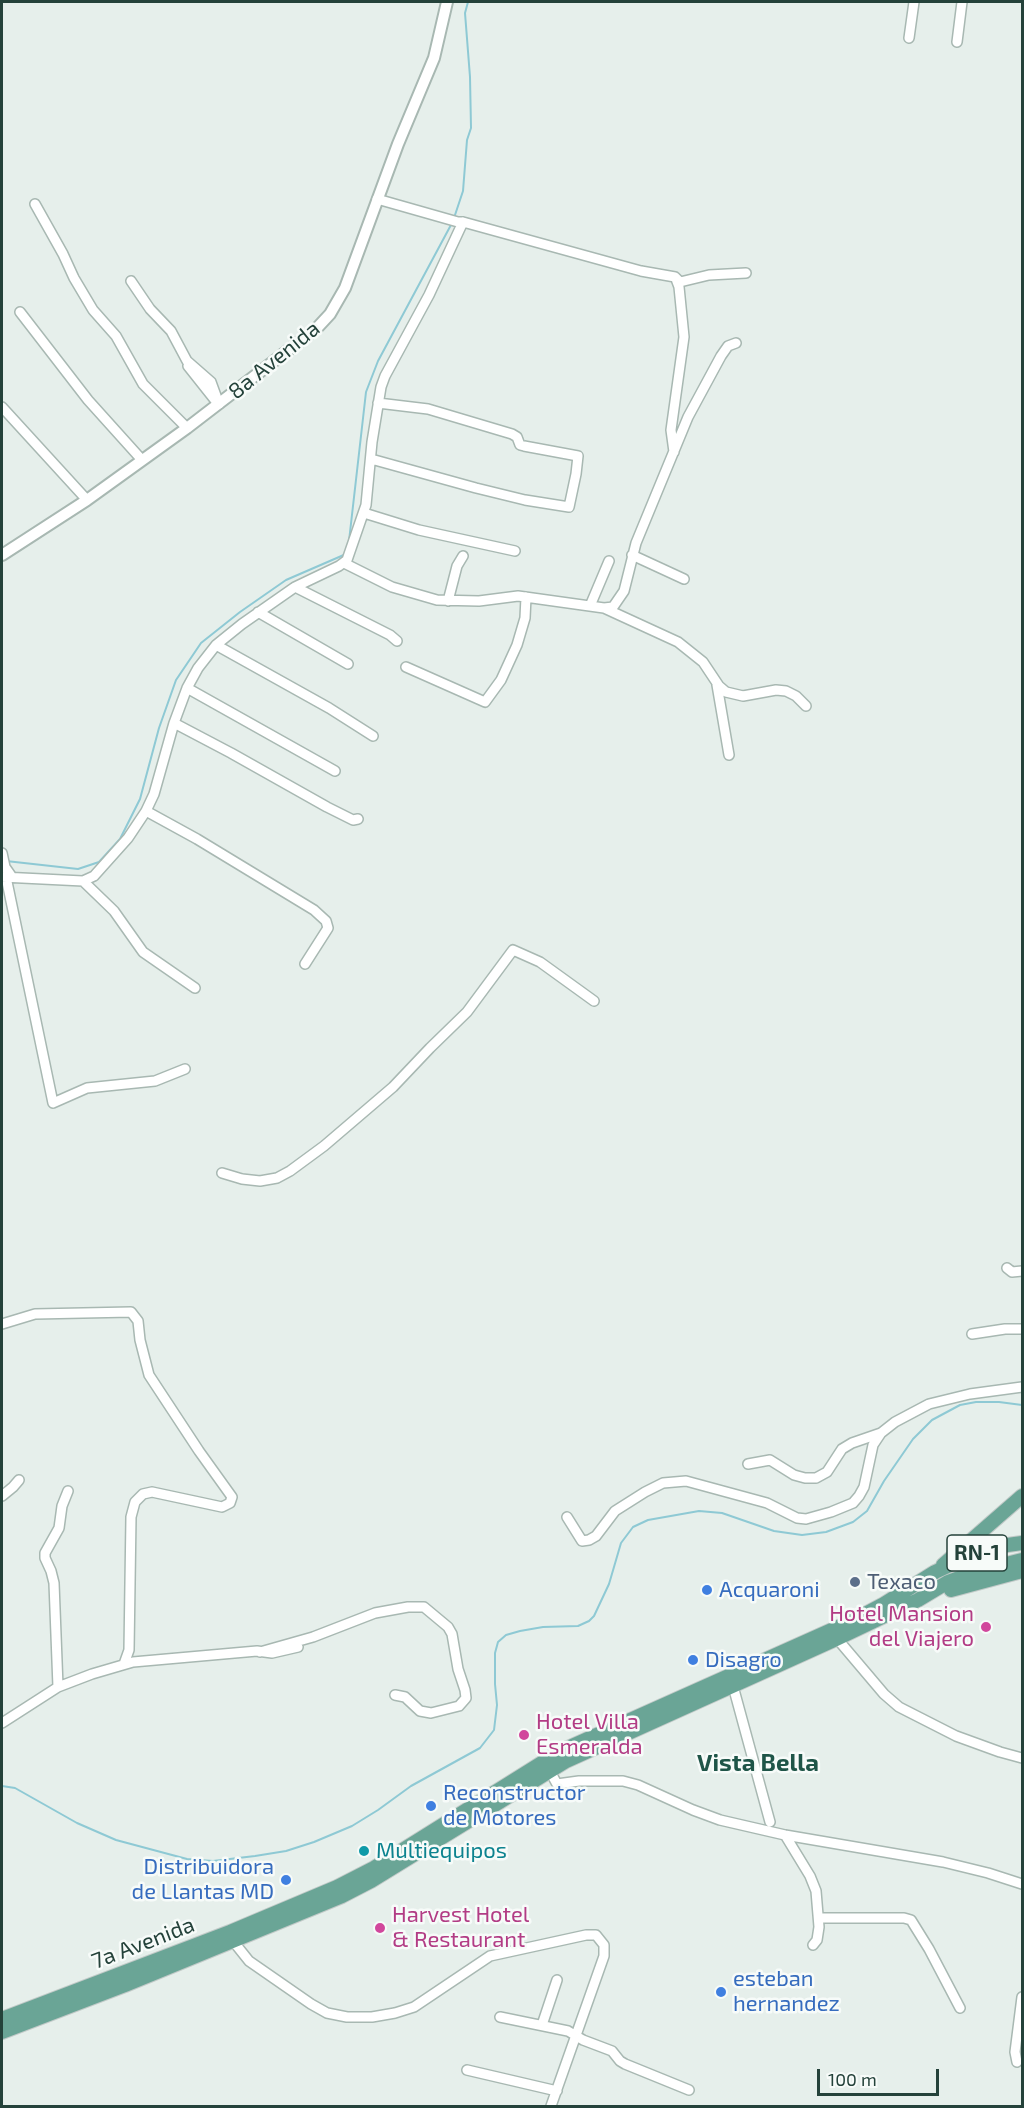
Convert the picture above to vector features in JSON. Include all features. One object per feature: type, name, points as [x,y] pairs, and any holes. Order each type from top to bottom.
[{"type":"main road","points":[[935,1572],[1023,1496]]},
{"type":"main road","name":"RN-1","points":[[935,1572],[987,1549],[1023,1543]]},
{"type":"main road","name":"RN-1","points":[[918,1600],[957,1578],[1023,1560]]},
{"type":"main road","points":[[918,1600],[961,1586],[1023,1571]]},
{"type":"main road","name":"7a Avenida","points":[[2,2019],[230,1932],[337,1887],[374,1868],[547,1766],[583,1753],[733,1686],[834,1635],[935,1572]]},
{"type":"main road","name":"7a Avenida","points":[[2,2032],[233,1941],[357,1888],[547,1766],[578,1743],[918,1600]]},
{"type":"street","name":"8a Avenida","points":[[2,555],[87,500],[187,428],[316,328],[330,314],[345,288],[416,93],[434,58],[447,2]]},
{"type":"street","points":[[909,38],[914,2]]},
{"type":"street","points":[[957,42],[962,2]]},
{"type":"street","points":[[377,199],[632,268],[675,277],[680,282],[709,275],[746,273]]},
{"type":"street","points":[[35,204],[93,310],[116,336],[143,384],[187,428]]},
{"type":"street","points":[[6,875],[83,881],[94,876],[128,838],[146,811],[154,794],[174,723],[187,688],[198,668],[216,645],[295,586],[344,563],[350,555],[364,513],[378,403],[385,376],[415,323],[461,222]]},
{"type":"street","points":[[674,452],[671,430],[684,337],[680,287],[675,277]]},
{"type":"street","points":[[131,281],[150,309],[171,331],[177,353],[219,404]]},
{"type":"street","points":[[20,312],[88,400],[142,460]]},
{"type":"street","points":[[344,563],[392,587],[448,601],[526,597],[604,608],[613,607],[621,598],[626,587],[632,555],[688,417],[721,356],[729,346],[736,343]]},
{"type":"street","points":[[371,459],[476,488],[569,507],[577,465],[578,456],[522,446],[517,437],[512,434],[428,410],[378,403]]},
{"type":"street","points":[[2,407],[87,500]]},
{"type":"street","points":[[364,513],[419,530],[515,551]]},
{"type":"street","points":[[632,555],[684,579]]},
{"type":"street","points":[[448,601],[457,566],[463,556]]},
{"type":"street","points":[[590,606],[609,561]]},
{"type":"street","points":[[295,586],[398,641]]},
{"type":"street","points":[[406,667],[485,702],[501,680],[517,645],[525,618],[526,597]]},
{"type":"street","points":[[604,608],[678,642],[703,662],[723,689],[736,695],[786,691],[796,696],[806,706]]},
{"type":"street","points":[[258,612],[348,664]]},
{"type":"street","points":[[216,645],[329,708],[373,736]]},
{"type":"street","points":[[716,680],[729,755]]},
{"type":"street","points":[[187,688],[334,771]]},
{"type":"street","points":[[174,723],[327,807],[350,818],[358,819]]},
{"type":"street","points":[[146,811],[314,910],[326,921],[328,927],[305,964]]},
{"type":"street","points":[[2,853],[53,1103],[87,1088],[155,1080],[185,1069]]},
{"type":"street","points":[[83,881],[114,911],[143,951],[195,988]]},
{"type":"street","points":[[222,1173],[260,1181],[277,1178],[324,1146],[393,1087],[467,1012],[513,950],[547,967],[594,1002]]},
{"type":"street","points":[[1007,1268],[1012,1272],[1023,1271]]},
{"type":"street","points":[[2,1324],[35,1314],[131,1312],[138,1321],[148,1375],[232,1497],[230,1503],[222,1507],[153,1492],[143,1494],[135,1502],[131,1517],[129,1650],[124,1664]]},
{"type":"street","points":[[972,1334],[1023,1329]]},
{"type":"street","points":[[567,1517],[582,1541],[589,1540],[596,1536],[615,1511],[645,1492],[663,1483],[686,1481],[750,1497],[787,1514],[806,1519],[831,1512],[853,1503],[859,1496],[864,1487],[873,1444],[881,1433],[895,1422],[929,1404],[970,1394],[1023,1387]]},
{"type":"street","points":[[748,1464],[770,1460],[794,1474],[805,1478],[816,1478],[827,1472],[842,1449],[881,1433]]},
{"type":"street","points":[[2,1496],[19,1479]]},
{"type":"street","points":[[58,1687],[54,1582],[45,1553],[58,1528],[62,1506],[68,1491]]},
{"type":"street","points":[[260,1652],[312,1637],[375,1613],[408,1607],[424,1607],[453,1634],[465,1698],[459,1706],[431,1713],[420,1711],[405,1697],[395,1695]]},
{"type":"street","points":[[834,1635],[899,1707],[956,1736],[1023,1758]]},
{"type":"street","points":[[2,1723],[58,1687],[124,1664],[154,1659],[260,1652],[277,1653],[298,1647]]},
{"type":"street","points":[[733,1686],[770,1822]]},
{"type":"street","points":[[547,1766],[557,1784],[579,1780],[623,1781],[638,1785],[720,1820],[784,1835],[943,1862],[1023,1884]]},
{"type":"street","points":[[784,1835],[814,1885],[818,1899],[820,1918],[817,1940],[813,1945]]},
{"type":"street","points":[[820,1918],[904,1918],[911,1920],[960,2008]]},
{"type":"street","points":[[233,1941],[249,1961],[327,2013],[372,2017],[414,2007],[490,1956],[586,1935],[596,1935],[604,1945],[604,1956],[551,2106]]},
{"type":"street","points":[[542,2025],[557,1980]]},
{"type":"street","points":[[1017,2062],[1016,2052],[1023,1997]]},
{"type":"street","points":[[500,2017],[568,2031],[608,2049],[625,2064],[689,2090]]},
{"type":"street","points":[[467,2070],[557,2091]]},
{"type":"waterway","points":[[454,218],[463,191],[467,140],[471,128],[465,13],[468,2]]},
{"type":"waterway","points":[[349,541],[366,392],[378,361],[452,223]]},
{"type":"waterway","points":[[6,861],[78,869],[99,862],[120,839],[140,799],[159,728],[176,680],[201,643],[286,580],[346,554]]},
{"type":"waterway","points":[[2,1786],[15,1788],[77,1823],[116,1840],[187,1859],[213,1861],[255,1856],[286,1851],[314,1842],[352,1826],[411,1786],[480,1748],[494,1730],[497,1705],[495,1653],[498,1642],[506,1635],[520,1631],[543,1627],[578,1626],[589,1621],[594,1616],[609,1584],[621,1543],[633,1527],[648,1520],[699,1511],[722,1513],[774,1531],[802,1535],[826,1532],[853,1522],[867,1511],[884,1481],[913,1439],[932,1420],[960,1405],[976,1402],[1022,1405]]},
{"type":"place","name":"Texaco","points":[[855,1582]]},
{"type":"place","name":"Acquaroni","points":[[707,1590]]},
{"type":"place","name":"Hotel Mansion del Viajero","points":[[986,1627]]},
{"type":"place","name":"Disagro","points":[[693,1660]]},
{"type":"place","name":"Hotel Villa Esmeralda","points":[[524,1735]]},
{"type":"place","name":"Reconstructor de Motores","points":[[431,1806]]},
{"type":"place","name":"Multiequipos","points":[[364,1851]]},
{"type":"place","name":"Distribuidora de Llantas MD","points":[[286,1880]]},
{"type":"place","name":"Harvest Hotel & Restaurant","points":[[380,1928]]},
{"type":"place","name":"esteban hernandez","points":[[721,1992]]},
{"type":"district","name":"Vista Bella","points":[[758,1763]]}]
